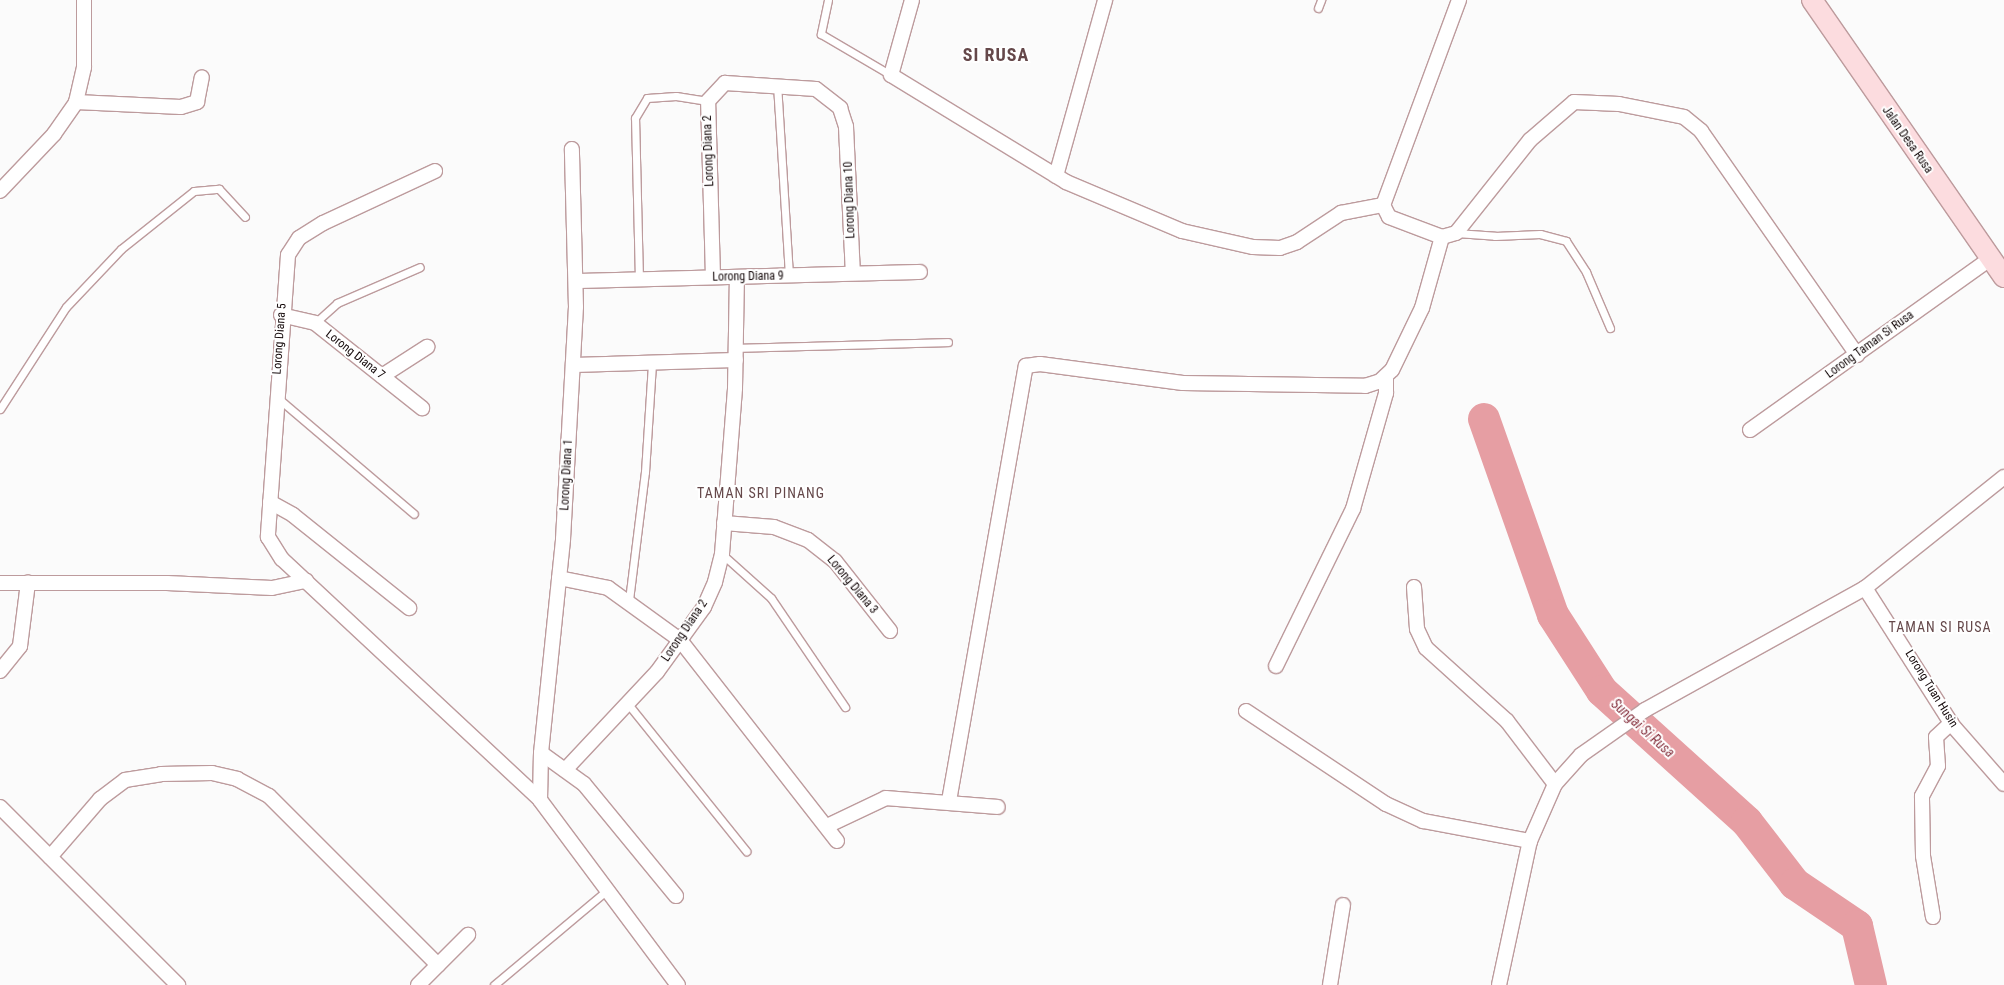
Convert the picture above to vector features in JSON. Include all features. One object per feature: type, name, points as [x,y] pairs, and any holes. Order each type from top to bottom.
[{"type":"street","points":[[0,191],[54,134],[76,102],[84,67],[84,0]]},
{"type":"street","points":[[912,0],[891,76],[1056,176],[1182,231],[1253,247],[1280,248],[1297,242],[1341,212],[1383,206]]},
{"type":"street","points":[[1056,176],[1105,0]]},
{"type":"street","points":[[1383,206],[1459,0]]},
{"type":"street","name":"Jalan Desa Rusa","points":[[1812,0],[2004,277]]},
{"type":"street","points":[[76,102],[181,107],[197,102],[202,77]]},
{"type":"street","name":"Lorong Diana 2","points":[[713,277],[708,102],[725,83],[777,83],[816,89],[840,108],[846,127]]},
{"type":"street","points":[[1383,206],[1390,217],[1442,237],[1456,233],[1530,140],[1574,102],[1619,104],[1684,117],[1701,130],[1857,355]]},
{"type":"street","name":"Lorong Diana 10","points":[[846,127],[853,273]]},
{"type":"street","name":"Lorong Diana 1","points":[[540,800],[541,753],[559,578],[573,365],[576,281],[572,149]]},
{"type":"street","name":"Lorong Diana 5","points":[[435,171],[323,223],[299,238],[288,255],[276,397],[268,537],[282,559],[540,800],[606,891],[678,985]]},
{"type":"street","points":[[949,801],[1026,366],[1040,364],[1183,383],[1263,387],[1365,386],[1386,376],[1392,370],[1422,308],[1442,237]]},
{"type":"street","name":"Lorong Taman Si Rusa","points":[[1750,430],[1990,259]]},
{"type":"street","name":"Lorong Diana 9","points":[[576,281],[920,272]]},
{"type":"street","name":"Lorong Diana 2","points":[[565,770],[658,672],[704,607],[722,554],[736,354],[737,277]]},
{"type":"street","name":"Lorong Diana 7","points":[[282,315],[314,323],[422,408]]},
{"type":"street","points":[[382,376],[427,347]]},
{"type":"street","points":[[573,365],[652,363],[736,354]]},
{"type":"street","points":[[1276,666],[1353,509],[1386,393],[1386,376]]},
{"type":"street","points":[[1499,985],[1530,841],[1555,784],[1607,734],[1645,710],[1865,588],[2004,477]]},
{"type":"street","points":[[270,502],[293,515],[409,608]]},
{"type":"street","name":"Lorong Diana 3","points":[[724,523],[774,527],[808,540],[835,561],[890,631]]},
{"type":"street","points":[[559,578],[608,588],[629,600],[680,640],[837,841]]},
{"type":"street","points":[[0,583],[167,583],[272,588],[306,581]]},
{"type":"street","points":[[0,671],[20,646],[28,583]]},
{"type":"street","points":[[1414,588],[1417,629],[1426,648],[1507,721],[1555,784]]},
{"type":"street","name":"Lorong Tuan Husin","points":[[1865,588],[1951,722],[2004,784]]},
{"type":"street","points":[[1246,711],[1393,807],[1423,821],[1530,841]]},
{"type":"street","points":[[1933,917],[1923,856],[1922,796],[1938,766],[1936,737],[1951,722]]},
{"type":"street","points":[[541,753],[584,784],[676,896]]},
{"type":"street","points":[[50,857],[100,799],[125,780],[170,774],[212,773],[237,779],[269,796],[438,965]]},
{"type":"street","points":[[827,826],[886,798],[949,801],[998,807]]},
{"type":"street","points":[[0,807],[178,985]]},
{"type":"street","points":[[1330,985],[1343,905]]},
{"type":"street","points":[[418,985],[468,935]]},
{"type":"lane","points":[[828,0],[821,34],[891,76]]},
{"type":"lane","points":[[1318,8],[1321,0]]},
{"type":"lane","points":[[777,83],[789,276]]},
{"type":"lane","points":[[639,280],[635,118],[647,98],[676,96],[708,102]]},
{"type":"lane","points":[[0,409],[66,307],[121,249],[194,190],[219,189],[245,217]]},
{"type":"lane","points":[[1456,233],[1495,236],[1540,234],[1566,241],[1586,272],[1610,328]]},
{"type":"lane","points":[[314,323],[337,303],[420,267]]},
{"type":"lane","points":[[736,354],[948,342]]},
{"type":"lane","points":[[629,600],[645,472],[652,363]]},
{"type":"lane","points":[[276,397],[414,514]]},
{"type":"lane","points":[[722,554],[772,598],[845,707]]},
{"type":"lane","points":[[628,704],[746,851]]},
{"type":"lane","points":[[494,985],[606,891]]},
{"type":"waterway","name":"Sungai Si Rusa","points":[[1484,419],[1553,615],[1602,691],[1747,822],[1795,884],[1857,926],[1871,985]]},
{"type":"district","name":"SI RUSA","points":[[996,55]]},
{"type":"district","name":"TAMAN SRI PINANG","points":[[761,493]]},
{"type":"district","name":"TAMAN SI RUSA","points":[[1940,627]]}]
